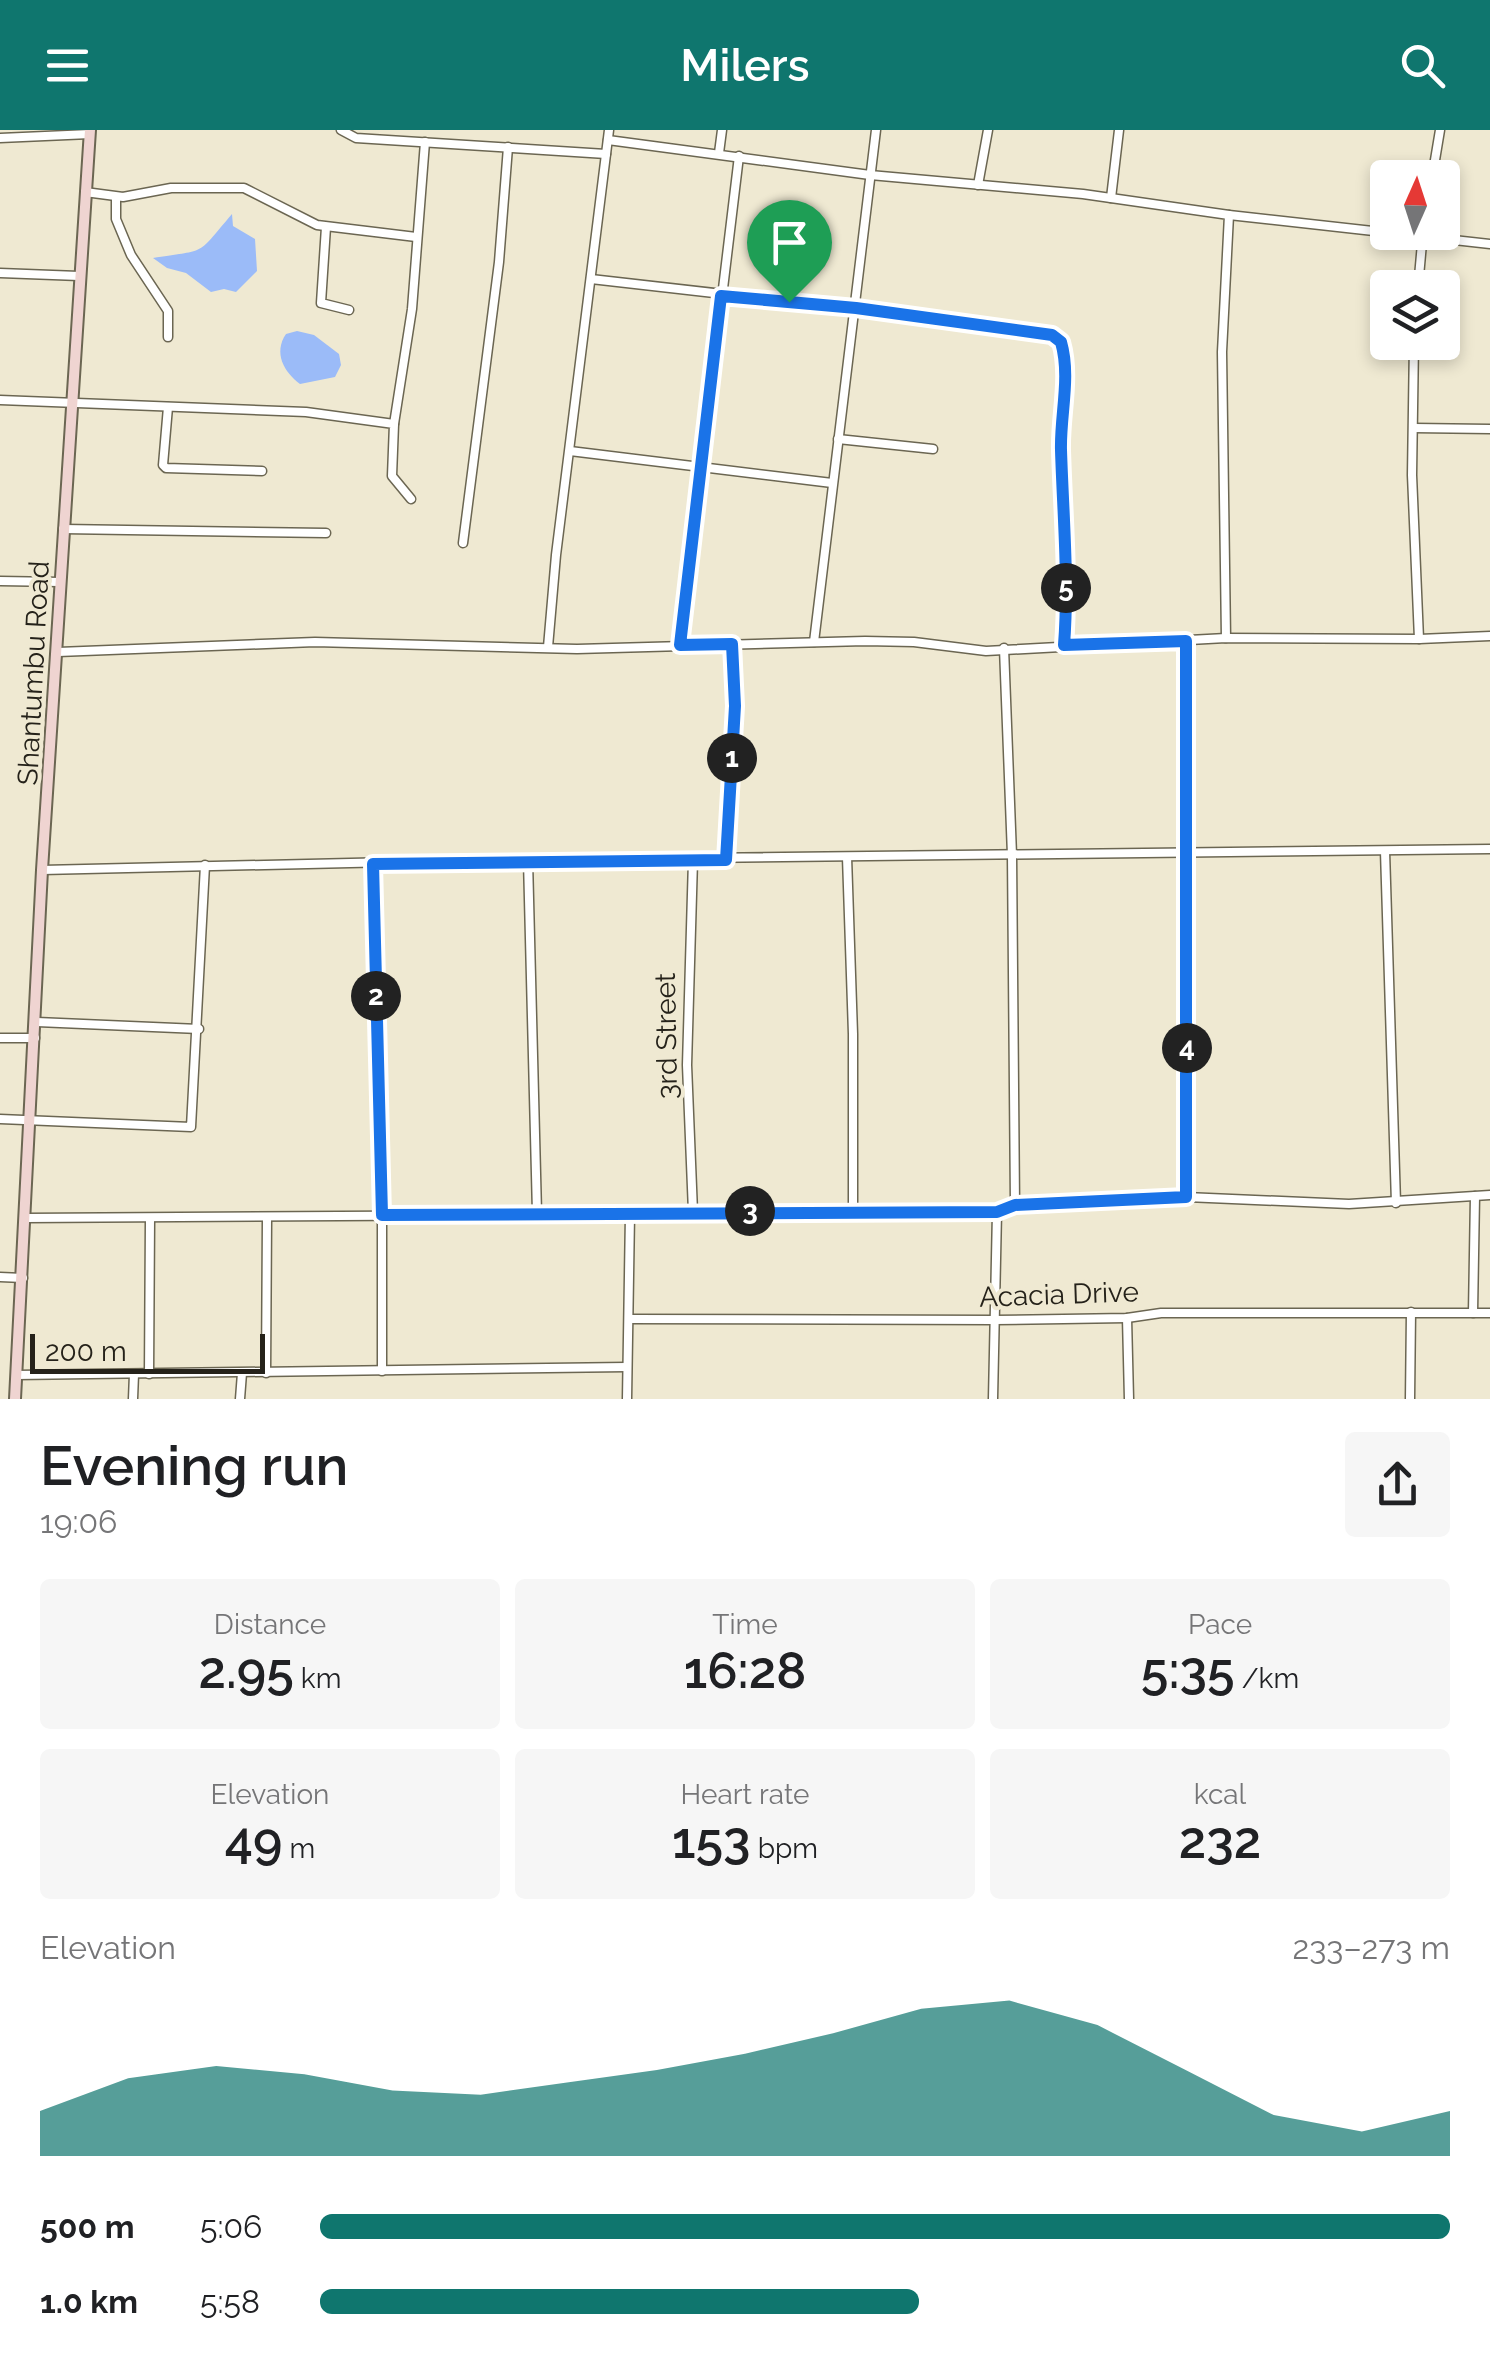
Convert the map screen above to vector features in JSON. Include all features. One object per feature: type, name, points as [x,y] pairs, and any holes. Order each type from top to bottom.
[{"type":"street","points":[[341,130],[356,138],[606,154]]},
{"type":"street","points":[[719,153],[722,130]]},
{"type":"street","points":[[814,642],[876,130]]},
{"type":"street","points":[[978,185],[988,130]]},
{"type":"street","points":[[1111,198],[1118,130]]},
{"type":"street","points":[[1435,160],[1440,130]]},
{"type":"street","points":[[0,138],[90,132]]},
{"type":"street","name":"Shantumbu Road","points":[[15,1399],[42,870],[90,132]]},
{"type":"street","points":[[548,648],[608,135],[870,175],[1370,229]]},
{"type":"street","points":[[410,499],[392,476],[394,424],[412,309],[425,142]]},
{"type":"street","points":[[463,544],[499,262],[508,147]]},
{"type":"street","points":[[680,645],[739,156]]},
{"type":"street","points":[[85,192],[116,197],[172,188],[244,188],[326,227],[416,237]]},
{"type":"street","points":[[116,197],[116,219],[131,255],[168,311],[168,337]]},
{"type":"street","points":[[1226,638],[1222,352],[1229,215]]},
{"type":"street","points":[[326,227],[320,300],[327,306],[348,310]]},
{"type":"street","points":[[1460,240],[1490,244]]},
{"type":"street","points":[[0,273],[79,276]]},
{"type":"street","points":[[591,279],[856,308],[1052,335],[1061,342],[1065,398],[1061,448],[1067,610],[1064,645]]},
{"type":"street","points":[[1414,360],[1419,639]]},
{"type":"street","points":[[0,400],[325,413],[394,424]]},
{"type":"street","points":[[168,407],[163,465],[166,468],[262,471]]},
{"type":"street","points":[[1414,428],[1490,430]]},
{"type":"street","points":[[838,439],[933,449]]},
{"type":"street","points":[[570,451],[832,483]]},
{"type":"street","points":[[63,529],[326,533]]},
{"type":"street","points":[[0,582],[60,582]]},
{"type":"street","points":[[58,652],[315,642],[548,648],[914,642],[986,651],[1226,638],[1490,636]]},
{"type":"street","points":[[1186,641],[1186,1197]]},
{"type":"street","points":[[726,860],[735,706],[732,644]]},
{"type":"street","points":[[1004,648],[1012,855],[1015,1205]]},
{"type":"street","points":[[42,870],[1490,849]]},
{"type":"street","points":[[1385,851],[1396,1203]]},
{"type":"street","points":[[847,856],[854,1054],[853,1210]]},
{"type":"street","points":[[528,860],[537,1214]]},
{"type":"street","name":"3rd Street","points":[[693,860],[687,1065],[693,1212]]},
{"type":"street","points":[[373,864],[382,1371]]},
{"type":"street","points":[[0,1119],[191,1127],[206,865]]},
{"type":"street","points":[[37,1022],[198,1029]]},
{"type":"street","points":[[0,1038],[35,1038]]},
{"type":"street","points":[[26,1218],[997,1212],[1015,1205],[1186,1197],[1349,1204],[1490,1195]]},
{"type":"street","points":[[1472,1313],[1474,1196]]},
{"type":"street","points":[[994,1399],[997,1212]]},
{"type":"street","points":[[627,1399],[630,1214]]},
{"type":"street","points":[[149,1374],[150,1219]]},
{"type":"street","points":[[266,1373],[268,1219]]},
{"type":"street","points":[[0,1277],[22,1278]]},
{"type":"street","points":[[1410,1399],[1411,1312]]},
{"type":"street","name":"Acacia Drive","points":[[629,1319],[995,1320],[1127,1318],[1161,1313],[1490,1313]]},
{"type":"street","points":[[1127,1318],[1130,1399]]},
{"type":"street","points":[[16,1374],[627,1367]]},
{"type":"street","points":[[133,1399],[134,1374]]},
{"type":"street","points":[[240,1399],[242,1374]]},
{"type":"water","points":[[232,214],[233,226],[255,239],[257,271],[236,292],[211,292],[186,273],[167,268],[153,258],[200,249]]},
{"type":"water","points":[[297,331],[314,335],[339,354],[341,365],[335,377],[300,384],[289,374],[280,348],[286,334]]},
{"type":"route","points":[[721,296],[789,302],[1052,335],[1061,342],[1065,398],[1061,448],[1067,610],[1064,645],[1186,641],[1186,1197],[1015,1205],[997,1212],[382,1215],[373,864],[726,860],[735,706],[732,644],[680,645],[682,627],[721,296]]}]
